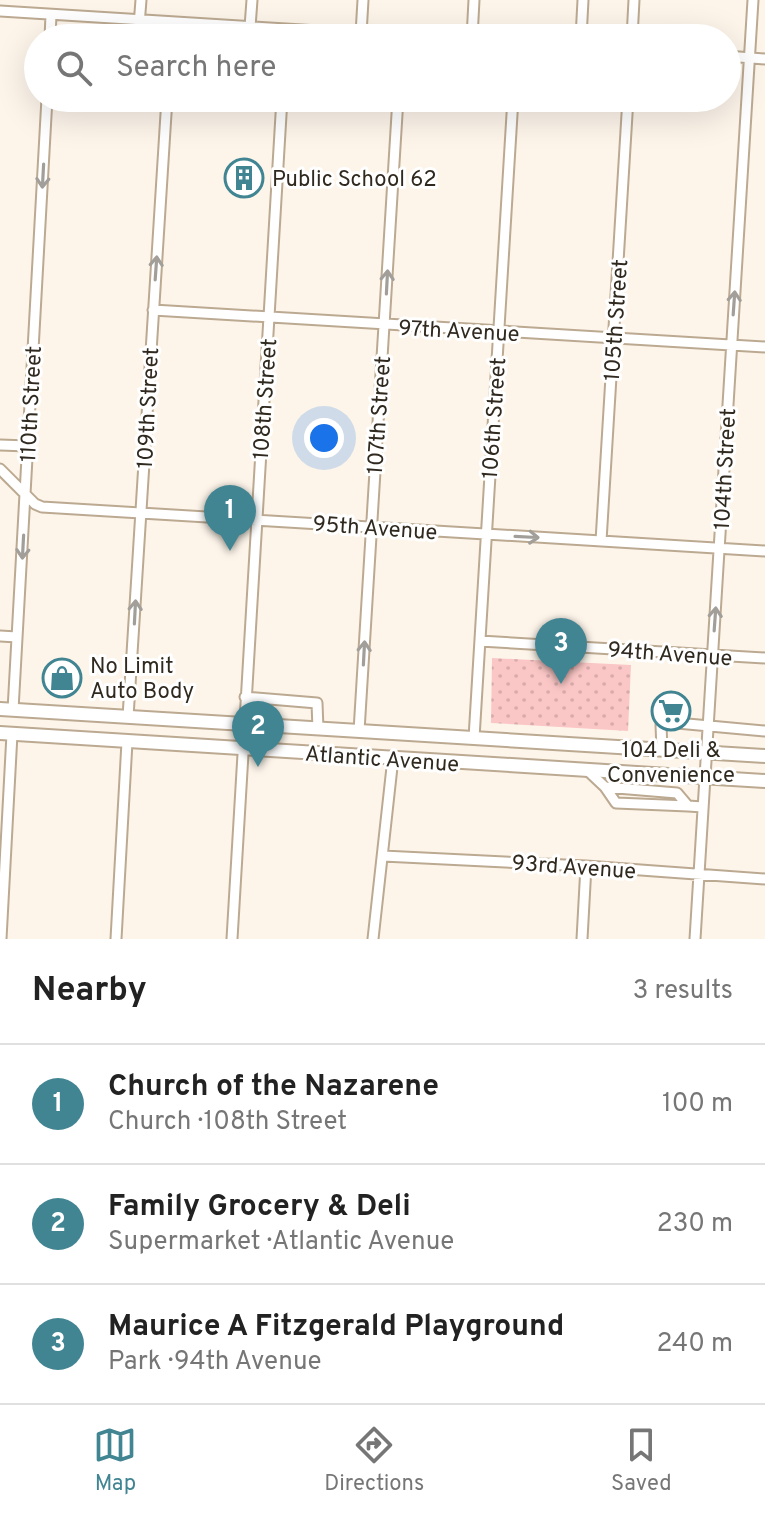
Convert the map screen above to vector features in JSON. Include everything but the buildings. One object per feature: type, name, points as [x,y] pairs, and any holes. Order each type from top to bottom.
[{"type":"main road","name":"Atlantic Avenue","points":[[7,710],[765,756]]},
{"type":"main road","name":"Atlantic Avenue","points":[[6,734],[765,781]]},
{"type":"street","points":[[30,0],[30,13]]},
{"type":"street","points":[[140,24],[141,0]]},
{"type":"street","points":[[250,24],[252,0]]},
{"type":"street","points":[[362,24],[363,0]]},
{"type":"street","points":[[473,24],[474,0]]},
{"type":"street","points":[[582,24],[583,0]]},
{"type":"street","points":[[633,24],[634,0]]},
{"type":"street","name":"104th Street","points":[[695,939],[753,0]]},
{"type":"street","points":[[0,11],[203,24]]},
{"type":"street","points":[[51,15],[51,24]]},
{"type":"street","points":[[741,57],[765,59]]},
{"type":"street","name":"110th Street","points":[[7,710],[17,637],[46,112]]},
{"type":"street","name":"109th Street","points":[[128,717],[166,112]]},
{"type":"street","name":"108th Street","points":[[232,939],[281,112]]},
{"type":"street","name":"107th Street","points":[[359,731],[397,112]]},
{"type":"street","name":"106th Street","points":[[474,738],[512,112]]},
{"type":"street","name":"105th Street","points":[[601,541],[627,112]]},
{"type":"street","name":"97th Avenue","points":[[153,310],[765,347]]},
{"type":"street","points":[[0,445],[28,446]]},
{"type":"street","name":"95th Avenue","points":[[0,469],[42,507],[765,551]]},
{"type":"street","points":[[0,636],[17,637]]},
{"type":"street","name":"94th Avenue","points":[[480,641],[765,658]]},
{"type":"street","points":[[245,697],[317,703],[318,729]]},
{"type":"street","points":[[662,750],[662,723],[765,731]]},
{"type":"street","points":[[1,939],[6,734]]},
{"type":"street","points":[[116,939],[127,742]]},
{"type":"street","points":[[373,939],[393,758]]},
{"type":"street","points":[[587,770],[605,787],[677,793],[688,806],[703,807]]},
{"type":"street","name":"93rd Avenue","points":[[383,856],[765,879]]},
{"type":"street","points":[[582,939],[586,866]]},
{"type":"shaded area","points":[[492,658],[631,665],[628,731],[491,723]]},
{"type":"place","name":"Public School 62","points":[[244,178]]},
{"type":"place","name":"Church of the Nazarene","points":[[230,551]]},
{"type":"place","name":"No Limit Auto Body","points":[[62,678]]},
{"type":"place","name":"Maurice A Fitzgerald Playground","points":[[561,684]]},
{"type":"place","name":"104 Deli & Convenience","points":[[671,711]]},
{"type":"place","name":"Family Grocery & Deli","points":[[258,767]]}]
